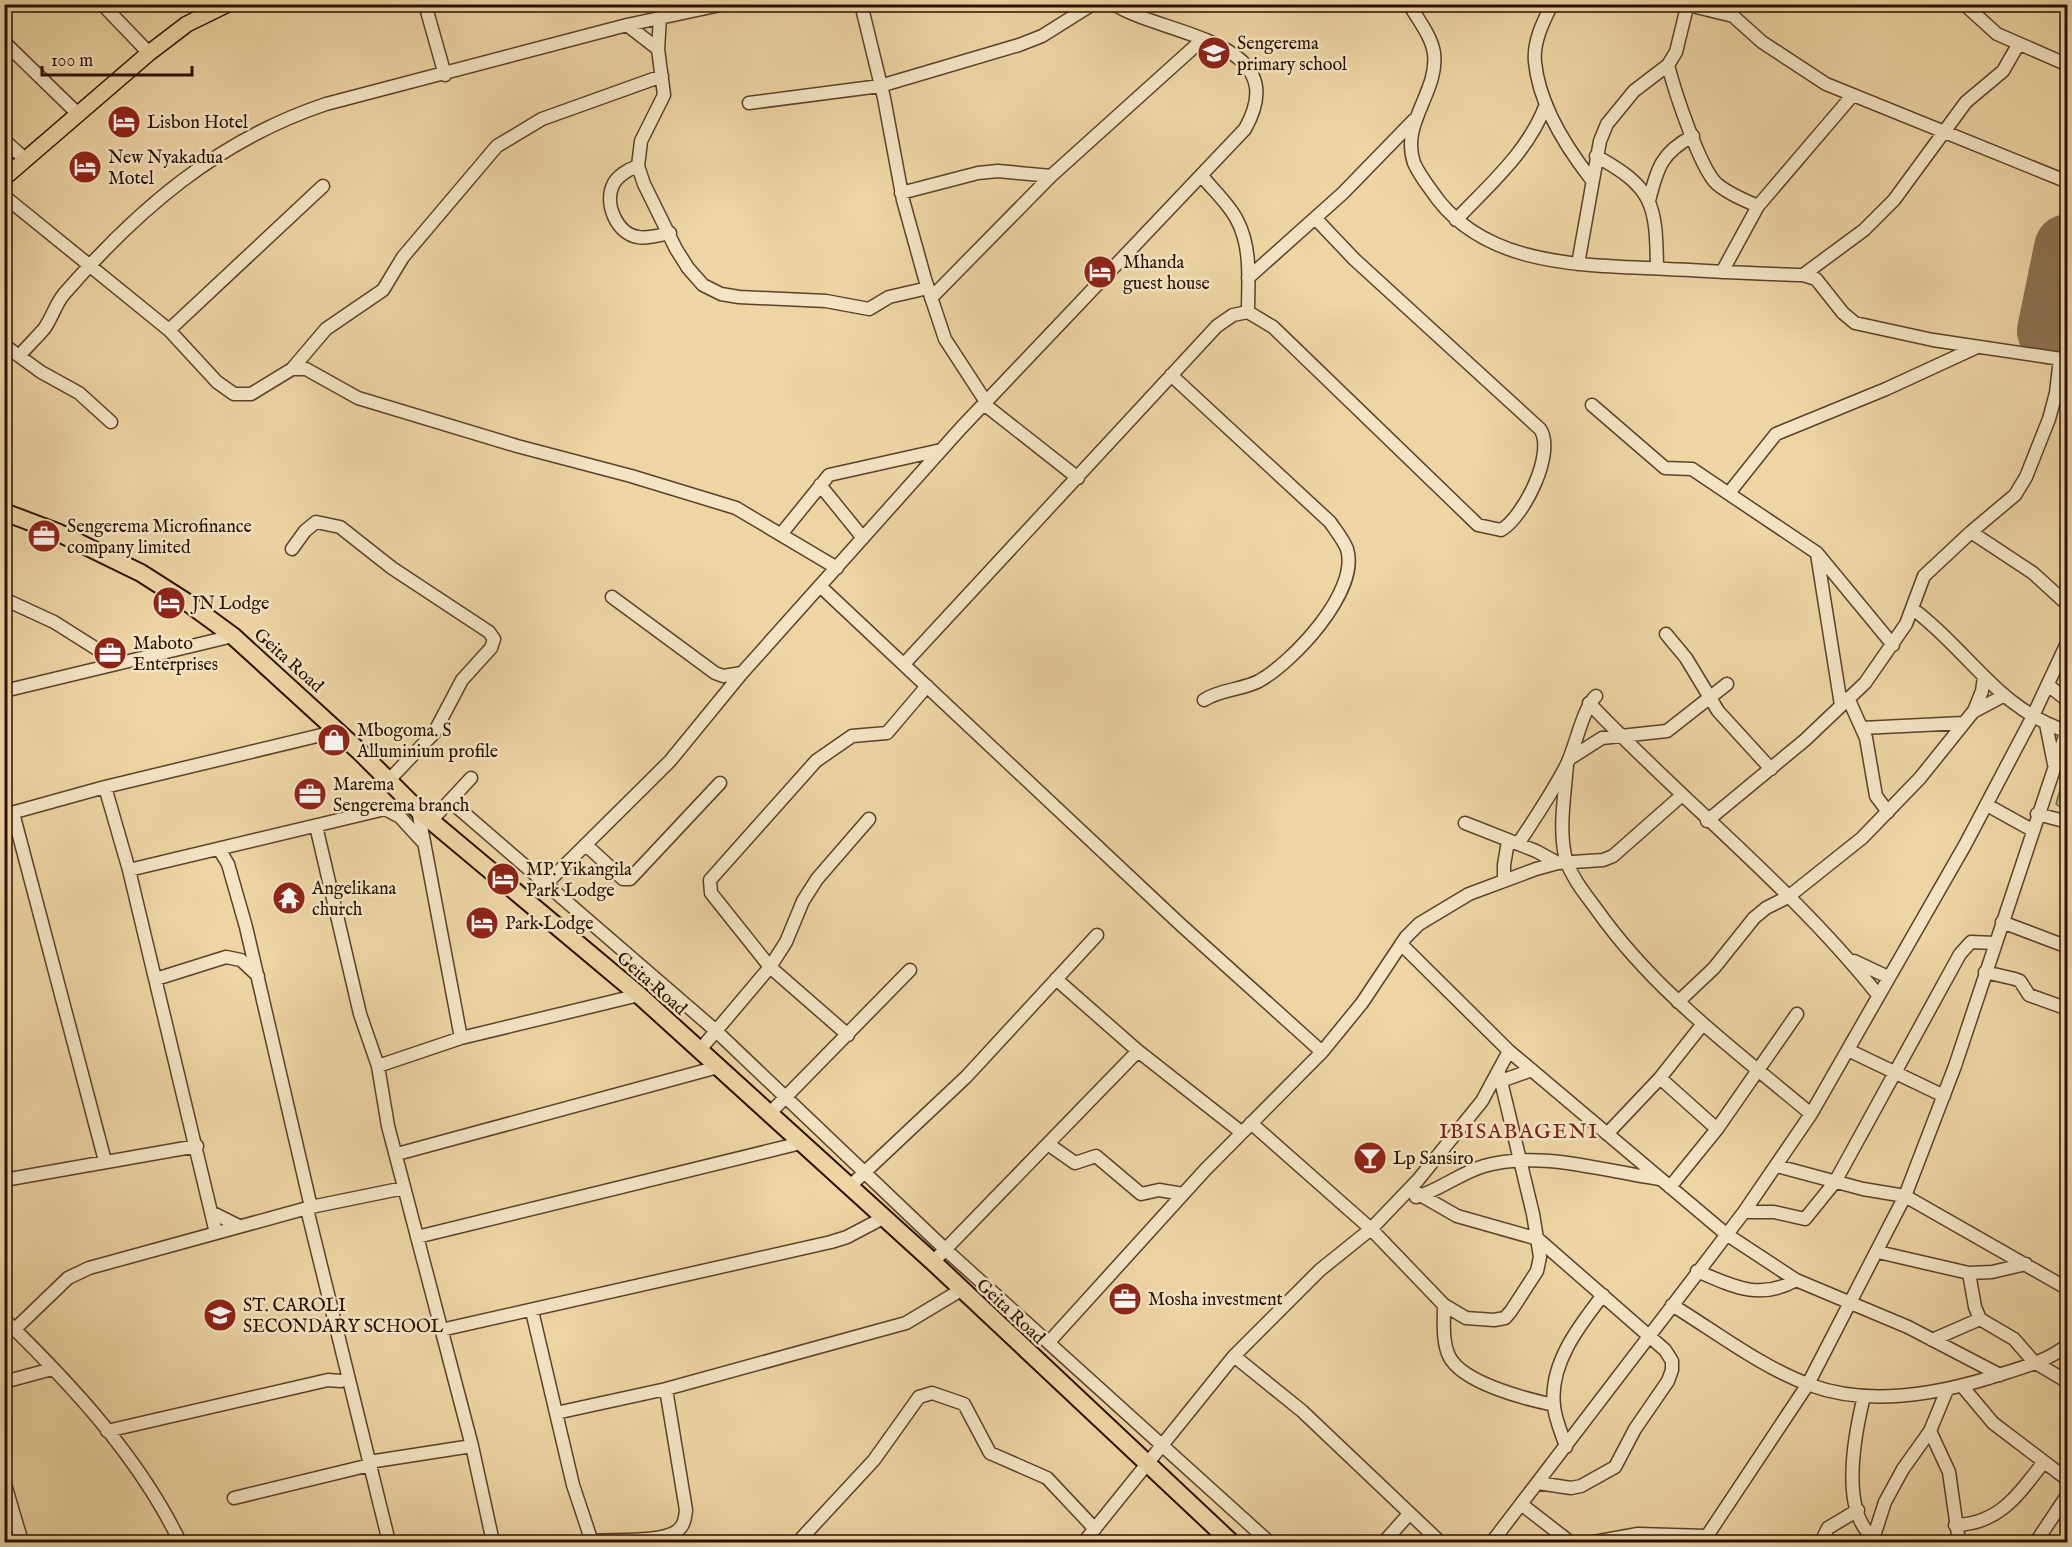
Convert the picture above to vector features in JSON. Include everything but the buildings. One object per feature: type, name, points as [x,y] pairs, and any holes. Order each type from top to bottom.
[{"type":"highway","name":"Geita Road","points":[[4,512],[57,532],[141,573],[188,603],[233,636],[338,732],[418,810],[639,995],[933,1262],[1146,1465],[1231,1542]]},
{"type":"main road","points":[[4,178],[149,53],[187,24],[228,4]]},
{"type":"street","points":[[102,4],[149,53]]},
{"type":"street","points":[[425,4],[445,75]]},
{"type":"street","points":[[19,356],[43,330],[55,305],[114,239],[204,162],[241,140],[301,112],[326,104],[660,18],[677,9],[725,4]]},
{"type":"street","points":[[861,4],[901,193],[945,339],[985,403],[1078,478]]},
{"type":"street","points":[[748,103],[880,86],[1019,45],[1042,36],[1093,4]]},
{"type":"street","points":[[546,884],[670,761],[742,673],[941,450],[1245,129],[1254,114],[1257,93],[1254,78],[1245,62],[1225,48],[1114,4]]},
{"type":"street","points":[[1409,4],[1430,38],[1434,54],[1429,86],[1414,120],[1411,144],[1414,163],[1440,203],[1456,220],[1509,250],[1578,264],[1803,274],[1816,279],[1843,313],[1856,323],[1904,335],[1976,348],[2064,359],[2049,419],[2026,477],[2016,495],[2001,510],[1971,532],[1924,576],[1913,609],[1893,645],[1865,683],[1771,769],[1707,821]]},
{"type":"street","points":[[1552,4],[1543,22],[1535,61],[1546,104],[1569,148],[1591,179]]},
{"type":"street","points":[[1964,4],[1997,34],[2067,65]]},
{"type":"street","points":[[1578,264],[1591,179],[1607,124],[1634,91],[1668,65],[1676,52],[1693,6],[1733,16],[1794,65],[1826,84],[2067,182]]},
{"type":"street","points":[[660,18],[658,49],[664,95],[641,141],[638,166],[644,184],[688,268],[703,285],[721,294],[826,301],[869,309],[889,297],[930,293],[1051,176],[1203,39]]},
{"type":"street","points":[[627,25],[658,49]]},
{"type":"street","points":[[1803,274],[1864,230],[1894,200],[1966,102],[2004,71],[2018,45]]},
{"type":"street","points":[[6,47],[77,113]]},
{"type":"street","points":[[1668,65],[1678,100],[1707,173],[1716,183],[1758,206]]},
{"type":"street","points":[[4,196],[169,330],[216,382],[234,394],[251,394],[292,369],[326,329],[383,290],[403,257],[497,146],[542,119],[662,76]]},
{"type":"street","points":[[1722,272],[1758,206],[1852,96]]},
{"type":"street","points":[[1456,220],[1513,161],[1540,120],[1546,104]]},
{"type":"street","points":[[1248,278],[1316,219],[1414,120]]},
{"type":"street","points":[[1649,201],[1657,170],[1666,156],[1676,145],[1694,136]]},
{"type":"street","points":[[4,140],[25,159]]},
{"type":"street","points":[[1596,156],[1628,174],[1649,201],[1657,225],[1657,268]]},
{"type":"street","points":[[638,166],[630,169],[613,183],[610,200],[618,226],[627,234],[638,237],[670,233]]},
{"type":"street","points":[[901,193],[988,172],[1051,176]]},
{"type":"street","points":[[1202,176],[1236,218],[1246,247],[1248,312]]},
{"type":"street","points":[[169,330],[322,186]]},
{"type":"street","points":[[904,664],[1217,326],[1233,315],[1248,312],[1273,327],[1478,525],[1501,530],[1518,517],[1529,501],[1544,452],[1543,433],[1534,421],[1354,259],[1316,219]]},
{"type":"street","points":[[4,345],[79,393],[111,422]]},
{"type":"street","points":[[1729,493],[1776,434],[1886,389],[1976,348]]},
{"type":"street","points":[[292,369],[299,368],[314,372],[358,398],[517,446],[717,501],[747,513],[837,568]]},
{"type":"street","points":[[1171,375],[1330,522],[1347,551],[1344,584],[1329,610],[1294,654],[1257,682],[1221,691],[1204,700]]},
{"type":"street","points":[[1592,405],[1665,468],[1692,469],[1817,553],[1893,645]]},
{"type":"street","points":[[782,533],[829,476],[941,450]]},
{"type":"street","points":[[820,485],[863,538]]},
{"type":"street","points":[[292,549],[305,531],[316,522],[339,527],[392,568],[489,632],[494,639],[491,648],[462,680],[434,733],[389,780]]},
{"type":"street","points":[[1971,532],[2033,573],[2067,604]]},
{"type":"street","points":[[1817,553],[1845,701],[1862,728],[1876,796],[1888,813]]},
{"type":"street","points":[[820,586],[1181,925],[1322,1052]]},
{"type":"street","points":[[612,597],[715,673],[723,676],[742,673]]},
{"type":"street","points":[[4,599],[54,622],[119,663]]},
{"type":"street","points":[[1594,1542],[1638,1534],[1706,1540],[1808,1384],[1905,1196],[1944,1096],[2067,729],[2032,718],[2003,696],[1948,637],[1913,609]]},
{"type":"street","points":[[1666,634],[1686,658],[1718,711],[1771,769]]},
{"type":"street","points":[[4,691],[233,636]]},
{"type":"street","points":[[1492,1542],[1744,1212],[1811,1114],[1987,805],[2032,718],[2067,641]]},
{"type":"street","points":[[1678,1002],[1714,968],[1754,918],[1766,908],[1788,897],[1844,853],[1888,813],[1920,778],[1973,712],[1982,691],[1984,677]]},
{"type":"street","points":[[1568,761],[1602,738],[1666,731],[1727,684]]},
{"type":"street","points":[[2048,685],[2067,700]]},
{"type":"street","points":[[848,1035],[770,967],[711,893],[710,880],[812,764],[852,736],[887,733],[927,686]]},
{"type":"street","points":[[1973,712],[2003,696]]},
{"type":"street","points":[[1504,881],[1513,842],[1568,761],[1592,700],[1620,736],[1850,959],[1878,995]]},
{"type":"street","points":[[1862,728],[1963,723]]},
{"type":"street","points":[[2046,724],[2054,765]]},
{"type":"street","points":[[105,1161],[9,814],[105,787],[338,732]]},
{"type":"street","points":[[1562,862],[1568,761]]},
{"type":"street","points":[[431,821],[471,778]]},
{"type":"street","points":[[586,845],[623,879],[630,879],[720,783]]},
{"type":"street","points":[[105,787],[129,870],[197,1146],[216,1233]]},
{"type":"street","points":[[1049,1342],[1241,1132],[1322,1052],[1362,1003],[1401,944],[1419,924],[1470,894],[1504,881],[1562,862],[1603,860],[1613,856],[1681,796]]},
{"type":"street","points":[[450,801],[716,1032],[946,1250],[1269,1542]]},
{"type":"street","points":[[1987,805],[2032,830]]},
{"type":"street","points":[[129,870],[387,809],[400,817],[422,842]]},
{"type":"street","points":[[418,810],[422,842],[461,1038]]},
{"type":"street","points":[[2037,814],[2067,822]]},
{"type":"street","points":[[699,1051],[770,967],[786,942],[803,901],[817,879],[869,819]]},
{"type":"street","points":[[1465,823],[1562,862],[1637,963],[1702,1024],[1811,1114]]},
{"type":"street","points":[[316,826],[360,1014],[378,1066],[388,1126],[472,1446],[493,1542]]},
{"type":"street","points":[[219,849],[228,864],[259,977],[309,1208],[389,1542]]},
{"type":"street","points":[[2002,921],[2067,947]]},
{"type":"street","points":[[849,1187],[966,1077],[1097,935]]},
{"type":"street","points":[[1744,1212],[1774,1212],[1805,1219],[1835,1182],[1894,1070],[1966,946],[1980,940],[1995,943]]},
{"type":"street","points":[[1401,944],[1509,1050],[1726,1234],[1796,1280],[1850,1305],[1908,1327],[2000,1375]]},
{"type":"street","points":[[156,979],[226,957],[241,960],[259,977]]},
{"type":"street","points":[[1850,959],[1888,976]]},
{"type":"street","points":[[769,1114],[910,970]]},
{"type":"street","points":[[1985,972],[2020,981],[2029,995],[2067,1009]]},
{"type":"street","points":[[1056,979],[1138,1051],[1241,1132]]},
{"type":"street","points":[[378,1066],[461,1038],[639,995]]},
{"type":"street","points":[[1670,1187],[1718,1129],[1797,1014]]},
{"type":"street","points":[[1607,1134],[1660,1078],[1702,1024]]},
{"type":"street","points":[[1415,1192],[1500,1077],[1509,1050]]},
{"type":"street","points":[[1848,1050],[1894,1070],[1944,1096]]},
{"type":"street","points":[[933,1262],[1138,1051]]},
{"type":"street","points":[[397,1154],[718,1067]]},
{"type":"street","points":[[1500,1077],[1532,1070]]},
{"type":"street","points":[[1251,1123],[1371,1229],[1444,1305],[1466,1318],[1479,1320],[1505,1318],[1537,1271],[1540,1257],[1538,1239],[1500,1077]]},
{"type":"street","points":[[1660,1078],[1718,1129]]},
{"type":"street","points":[[417,1237],[801,1143]]},
{"type":"street","points":[[1048,1144],[1075,1162],[1096,1156],[1141,1194],[1160,1190],[1184,1194]]},
{"type":"street","points":[[4,1180],[197,1146]]},
{"type":"street","points":[[1083,1542],[1234,1356],[1320,1270],[1371,1229],[1397,1202],[1415,1192],[1481,1167],[1520,1161],[1560,1163],[1659,1179]]},
{"type":"street","points":[[1777,1166],[1835,1182],[1905,1196],[2026,1263],[2067,1289]]},
{"type":"street","points":[[15,1329],[68,1278],[79,1272],[239,1226],[309,1208],[404,1188]]},
{"type":"street","points":[[1415,1192],[1457,1216],[1538,1239],[1665,1350],[1672,1361],[1672,1370],[1635,1429],[1615,1467],[1581,1486],[1571,1488],[1538,1483]]},
{"type":"street","points":[[211,1212],[239,1226]]},
{"type":"street","points":[[441,1330],[831,1242],[847,1237],[883,1218]]},
{"type":"street","points":[[1878,1252],[1969,1273],[1992,1272],[2026,1263]]},
{"type":"street","points":[[1697,1271],[1725,1283],[1760,1292],[1775,1291],[1796,1280]]},
{"type":"street","points":[[1969,1273],[1975,1307],[1980,1319],[2014,1339],[2034,1362],[2067,1382]]},
{"type":"street","points":[[556,1413],[666,1389],[906,1323],[961,1290]]},
{"type":"street","points":[[1566,1447],[1554,1405],[1556,1384],[1568,1345],[1603,1295]]},
{"type":"street","points":[[1444,1305],[1447,1350],[1457,1366],[1483,1383],[1554,1405]]},
{"type":"street","points":[[1672,1305],[1762,1361],[1808,1384],[1864,1396],[1947,1390],[2000,1375],[2034,1362],[2067,1344]]},
{"type":"street","points":[[532,1311],[573,1485],[592,1541],[663,1537],[678,1530],[685,1522],[686,1510],[666,1389]]},
{"type":"street","points":[[4,1318],[107,1431],[140,1474],[180,1542]]},
{"type":"street","points":[[1932,1340],[1980,1319]]},
{"type":"street","points":[[1234,1356],[1302,1411],[1440,1542]]},
{"type":"street","points":[[4,1382],[52,1369]]},
{"type":"street","points":[[107,1431],[316,1382],[341,1381]]},
{"type":"street","points":[[1962,1386],[1994,1423],[2063,1477],[2067,1463]]},
{"type":"street","points":[[1874,1541],[1885,1502],[1894,1483],[1930,1431],[1947,1390]]},
{"type":"street","points":[[798,1542],[874,1460],[913,1402],[925,1394],[932,1393],[964,1404],[990,1453],[1047,1478],[1095,1529]]},
{"type":"street","points":[[1864,1396],[1853,1456],[1852,1477],[1862,1523],[1874,1541]]},
{"type":"street","points":[[1930,1431],[1949,1472],[1959,1542]]},
{"type":"street","points":[[234,1498],[369,1463],[472,1446]]},
{"type":"street","points":[[1955,1525],[1973,1524],[1995,1515],[2027,1484],[2043,1463]]},
{"type":"street","points":[[4,1481],[22,1542]]},
{"type":"street","points":[[2036,1542],[2067,1494]]},
{"type":"street","points":[[1521,1504],[1566,1542]]},
{"type":"street","points":[[1821,1542],[1828,1528],[1858,1510]]},
{"type":"street","points":[[1384,1542],[1409,1514]]},
{"type":"green space","points":[[2067,767],[2067,812],[2056,804]]},
{"type":"runway","points":[[2051,331],[2068,248]]},
{"type":"place","name":"Sengerema primary school","points":[[1214,53]]},
{"type":"place","name":"Lisbon Hotel","points":[[124,122]]},
{"type":"place","name":"New Nyakadua Motel","points":[[85,167]]},
{"type":"place","name":"Mhanda guest house","points":[[1100,272]]},
{"type":"place","name":"Sengerema Microfinance company limited","points":[[44,536]]},
{"type":"place","name":"JN Lodge","points":[[169,603]]},
{"type":"place","name":"Maboto Enterprises","points":[[110,653]]},
{"type":"place","name":"Mbogoma. S Alluminium profile","points":[[334,740]]},
{"type":"place","name":"Marema Sengerema branch","points":[[310,794]]},
{"type":"place","name":"MP. Yikangila Park Lodge","points":[[503,879]]},
{"type":"place","name":"Angelikana church","points":[[289,898]]},
{"type":"place","name":"Park Lodge","points":[[482,923]]},
{"type":"place","name":"Lp Sansiro","points":[[1370,1158]]},
{"type":"place","name":"Mosha investment","points":[[1125,1299]]},
{"type":"place","name":"ST. CAROLI SECONDARY SCHOOL","points":[[220,1315]]},
{"type":"district","name":"IBISABAGENI","points":[[1519,1131]]}]
